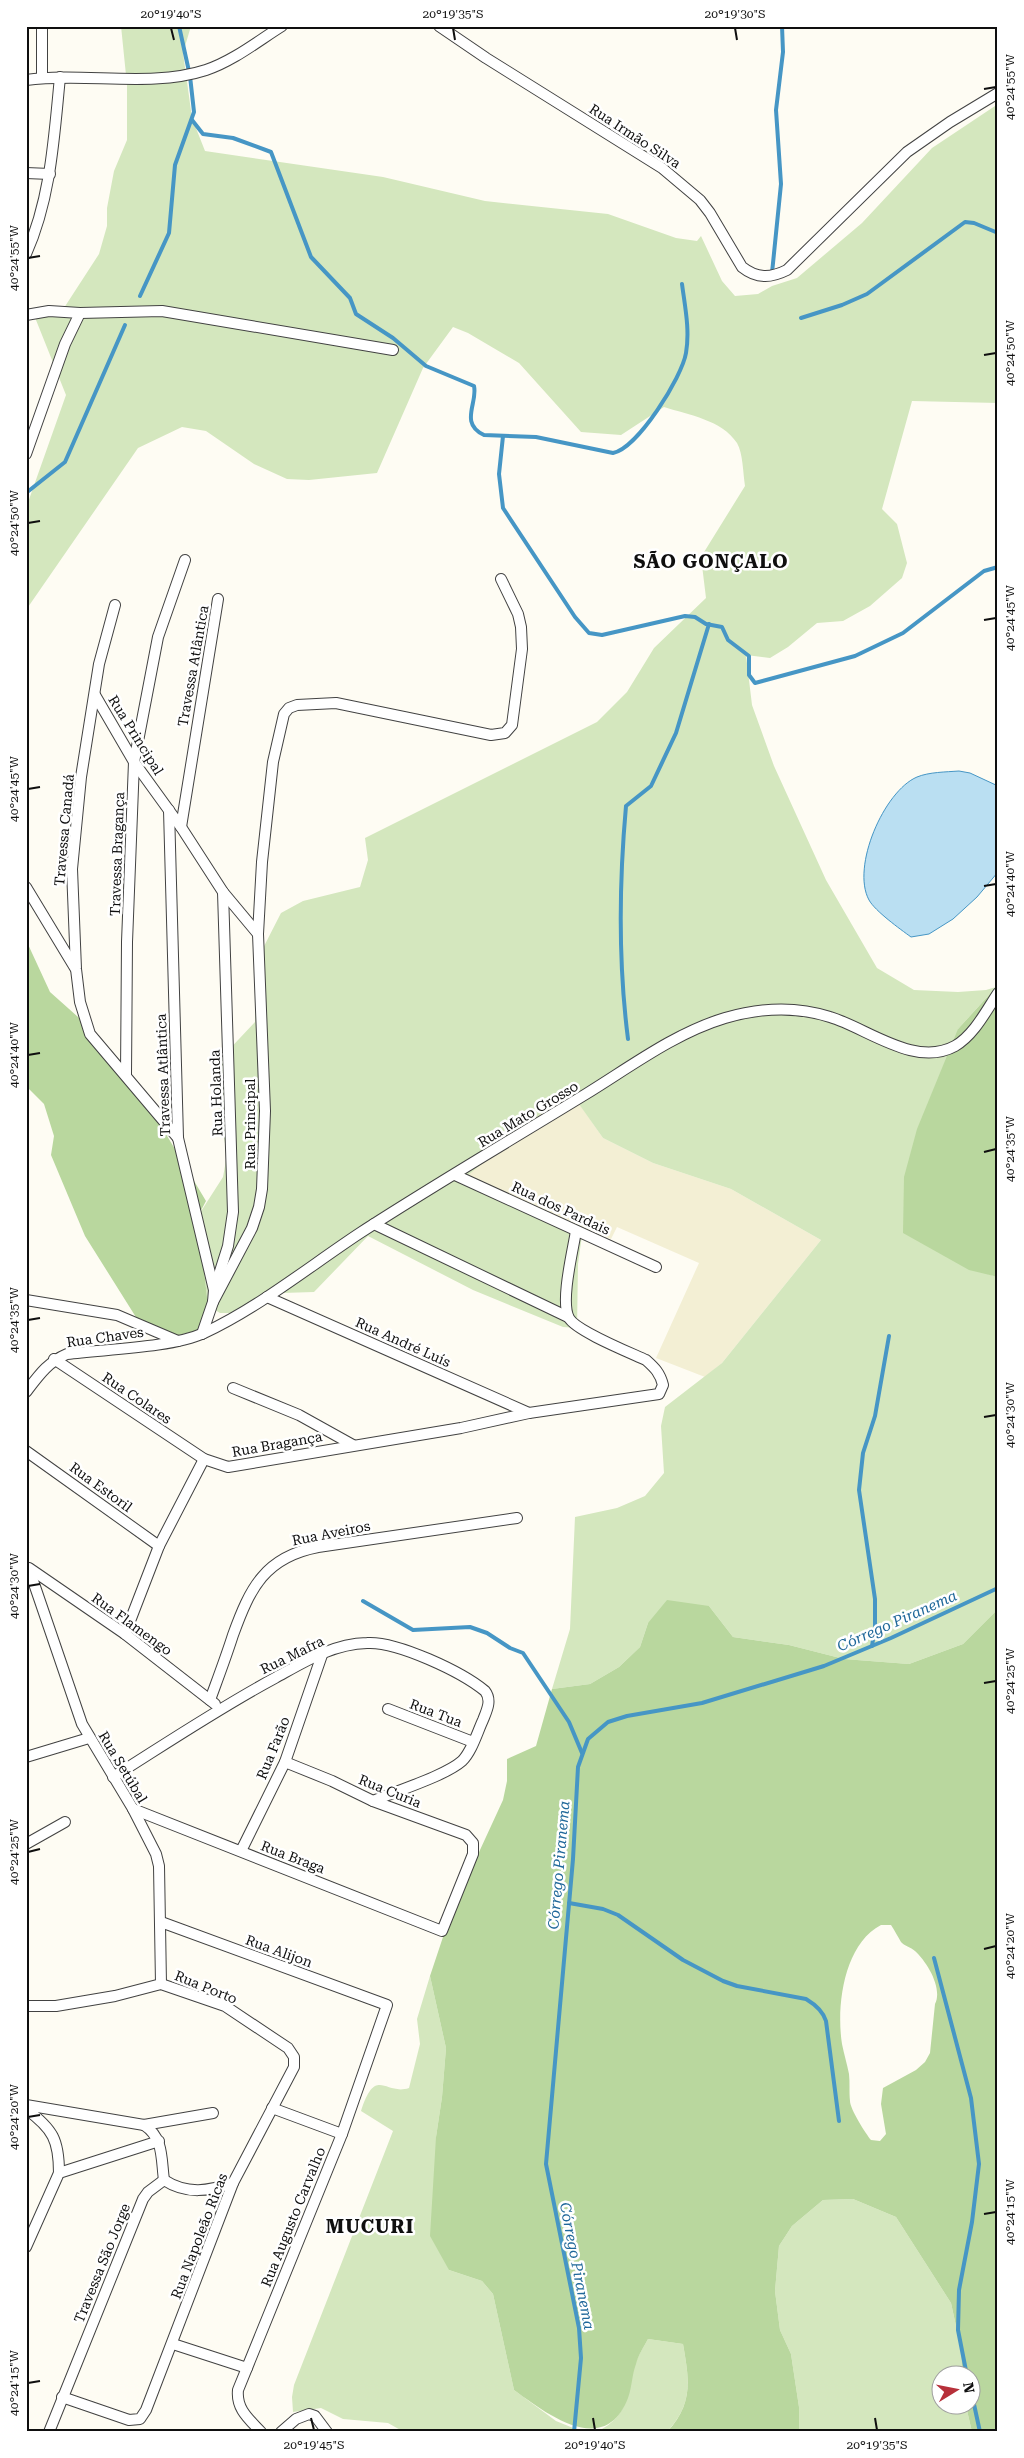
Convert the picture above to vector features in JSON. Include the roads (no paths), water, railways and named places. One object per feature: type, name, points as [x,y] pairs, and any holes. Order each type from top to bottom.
[{"type":"street","points":[[42,26],[42,78]]},
{"type":"street","points":[[26,80],[60,77],[143,77],[190,74],[219,64],[282,26]]},
{"type":"street","name":"Rua Irmão Silva","points":[[439,26],[486,58],[662,168],[700,200],[742,267],[748,272],[765,277],[787,270],[907,152],[950,122],[998,93]]},
{"type":"street","points":[[26,254],[37,228],[50,174],[60,77]]},
{"type":"street","points":[[26,173],[50,174]]},
{"type":"street","points":[[26,315],[49,310],[80,313],[162,311],[393,350]]},
{"type":"street","points":[[26,454],[65,344],[80,313]]},
{"type":"street","name":"Travessa Bragança","points":[[126,1075],[127,942],[134,762],[158,637],[185,560]]},
{"type":"street","name":"Rua Principal","points":[[213,1302],[252,1228],[259,1207],[262,1189],[265,1111],[258,934],[262,862],[273,762],[284,714],[289,708],[311,702],[336,703],[492,735],[509,731],[512,725],[522,649],[518,614],[501,579]]},
{"type":"street","name":"Travessa Atlântica","points":[[181,827],[218,599]]},
{"type":"street","name":"Travessa Canadá","points":[[115,605],[101,656],[81,776],[72,869],[76,969],[80,1002],[90,1034],[126,1075]]},
{"type":"street","name":"Rua Principal","points":[[95,695],[134,762],[181,827],[223,892],[258,934]]},
{"type":"street","name":"Travessa Atlântica","points":[[169,810],[178,1138],[214,1290],[213,1302],[202,1334]]},
{"type":"street","points":[[26,887],[76,969]]},
{"type":"street","name":"Rua Holanda","points":[[214,1290],[223,1268],[233,1212],[223,892]]},
{"type":"street","name":"Rua Mato Grosso","points":[[202,1334],[267,1296],[374,1224],[669,1044],[723,1019],[751,1012],[775,1009],[828,1016],[909,1050],[926,1053],[954,1046],[975,1027],[998,993]]},
{"type":"street","points":[[126,1075],[178,1138]]},
{"type":"street","name":"Rua dos Pardais","points":[[454,1175],[656,1267]]},
{"type":"street","points":[[374,1224],[568,1317]]},
{"type":"street","points":[[568,1317],[566,1301],[576,1230]]},
{"type":"street","name":"Rua André Luís","points":[[267,1296],[529,1413]]},
{"type":"street","points":[[26,1300],[92,1309],[117,1315],[178,1341]]},
{"type":"street","name":"Rua Bragança","points":[[204,1459],[219,1466],[240,1466],[353,1445],[461,1428],[529,1413],[653,1396],[662,1390],[659,1372],[646,1360],[584,1331],[572,1323],[568,1317]]},
{"type":"street","name":"Rua Chaves","points":[[26,1392],[43,1369],[54,1359],[68,1354],[178,1341],[202,1334]]},
{"type":"street","name":"Rua Colares","points":[[54,1359],[204,1459]]},
{"type":"street","points":[[233,1388],[299,1415],[353,1445]]},
{"type":"street","name":"Rua Estoril","points":[[26,1451],[159,1546]]},
{"type":"street","points":[[125,1634],[159,1546],[204,1459]]},
{"type":"street","name":"Rua Aveiros","points":[[210,1700],[244,1605],[256,1584],[278,1562],[297,1552],[318,1547],[517,1518]]},
{"type":"street","name":"Rua Flamengo","points":[[28,1568],[125,1634],[220,1707]]},
{"type":"street","name":"Rua Setúbal","points":[[28,1568],[88,1738],[133,1809],[156,1854],[160,1866],[161,1984]]},
{"type":"street","name":"Rua Mafra","points":[[220,1707],[323,1652],[348,1645],[383,1644],[426,1658],[479,1685],[488,1695],[488,1709],[473,1742]]},
{"type":"street","name":"Rua Farão","points":[[240,1852],[285,1762],[323,1652]]},
{"type":"street","points":[[113,1777],[220,1707]]},
{"type":"street","name":"Rua Tua","points":[[388,1710],[473,1742]]},
{"type":"street","points":[[26,1757],[88,1738]]},
{"type":"street","points":[[373,1801],[444,1771],[460,1762],[473,1742]]},
{"type":"street","name":"Rua Curia","points":[[285,1762],[332,1781],[373,1801],[466,1834],[473,1843],[473,1854],[442,1931]]},
{"type":"street","name":"Rua Braga","points":[[133,1809],[442,1931]]},
{"type":"street","points":[[26,1844],[65,1822]]},
{"type":"street","name":"Rua Alijon","points":[[161,1922],[387,2005]]},
{"type":"street","name":"Rua Porto","points":[[26,2006],[56,2006],[115,1996],[161,1984],[225,2006],[259,2027],[288,2048],[294,2057],[294,2067]]},
{"type":"street","name":"Rua Augusto Carvalho","points":[[261,2432],[242,2411],[237,2401],[238,2390],[342,2134],[387,2005]]},
{"type":"street","name":"Rua Napoleão Ricas","points":[[62,2397],[129,2420],[140,2419],[146,2410],[233,2183],[294,2067]]},
{"type":"street","points":[[26,2105],[144,2126],[153,2131],[159,2141],[164,2180],[174,2186],[190,2190],[218,2188],[233,2183]]},
{"type":"street","points":[[272,2108],[342,2134]]},
{"type":"street","points":[[26,2109],[40,2119],[56,2138],[59,2173],[26,2247]]},
{"type":"street","points":[[144,2126],[213,2113]]},
{"type":"street","points":[[59,2173],[159,2141]]},
{"type":"street","name":"Travessa São Jorge","points":[[50,2432],[62,2397],[143,2199],[148,2192],[164,2180]]},
{"type":"street","points":[[172,2344],[247,2368]]},
{"type":"street","points":[[281,2432],[296,2419],[309,2414],[315,2416],[327,2432]]},
{"type":"water","points":[[959,771],[970,773],[998,786],[998,872],[977,897],[953,919],[929,934],[911,937],[894,925],[869,900],[865,886],[864,869],[868,850],[874,831],[883,813],[893,797],[905,785],[922,775]]},
{"type":"waterway","points":[[140,296],[169,233],[175,165],[194,112],[190,76],[179,26]]},
{"type":"waterway","points":[[772,273],[781,184],[776,110],[783,52],[782,26]]},
{"type":"waterway","points":[[192,120],[203,134],[233,138],[271,152],[311,257],[350,298],[356,314],[393,338],[426,366],[474,386],[475,392],[471,412],[472,425],[484,435],[536,437],[613,453],[623,448],[634,439],[657,410],[668,394],[683,364],[686,353],[687,318],[682,284]]},
{"type":"waterway","points":[[801,318],[842,305],[867,294],[965,222],[974,223],[998,233]]},
{"type":"waterway","points":[[26,493],[65,462],[125,325]]},
{"type":"waterway","points":[[503,436],[499,474],[503,508],[575,617],[589,633],[602,635],[685,616],[695,617],[706,624],[722,627],[728,640],[749,656],[749,675],[755,683],[855,656],[903,633],[984,571],[998,567]]},
{"type":"waterway","points":[[628,1039],[621,952],[622,864],[626,806],[651,786],[676,733],[709,624]]},
{"type":"waterway","points":[[872,1646],[875,1627],[875,1599],[859,1490],[863,1453],[875,1416],[889,1336]]},
{"type":"waterway","name":"Córrego Piranema","points":[[574,2432],[581,2358],[579,2328],[546,2164],[573,1859],[578,1767],[588,1739],[608,1722],[627,1716],[702,1703],[824,1666],[891,1638],[998,1588]]},
{"type":"waterway","points":[[363,1601],[413,1630],[470,1627],[487,1633],[510,1648],[523,1653],[569,1722],[582,1753]]},
{"type":"waterway","points":[[569,1903],[603,1909],[618,1915],[683,1960],[723,1981],[737,1986],[806,1999],[816,2006],[826,2021],[839,2121]]},
{"type":"waterway","points":[[934,1958],[971,2098],[979,2164],[972,2222],[959,2290],[958,2330],[965,2366]]},
{"type":"waterway","points":[[977,2416],[980,2432]]},
{"type":"district","name":"SÃO GONÇALO","points":[[711,561]]},
{"type":"district","name":"MUCURI","points":[[370,2226]]}]
